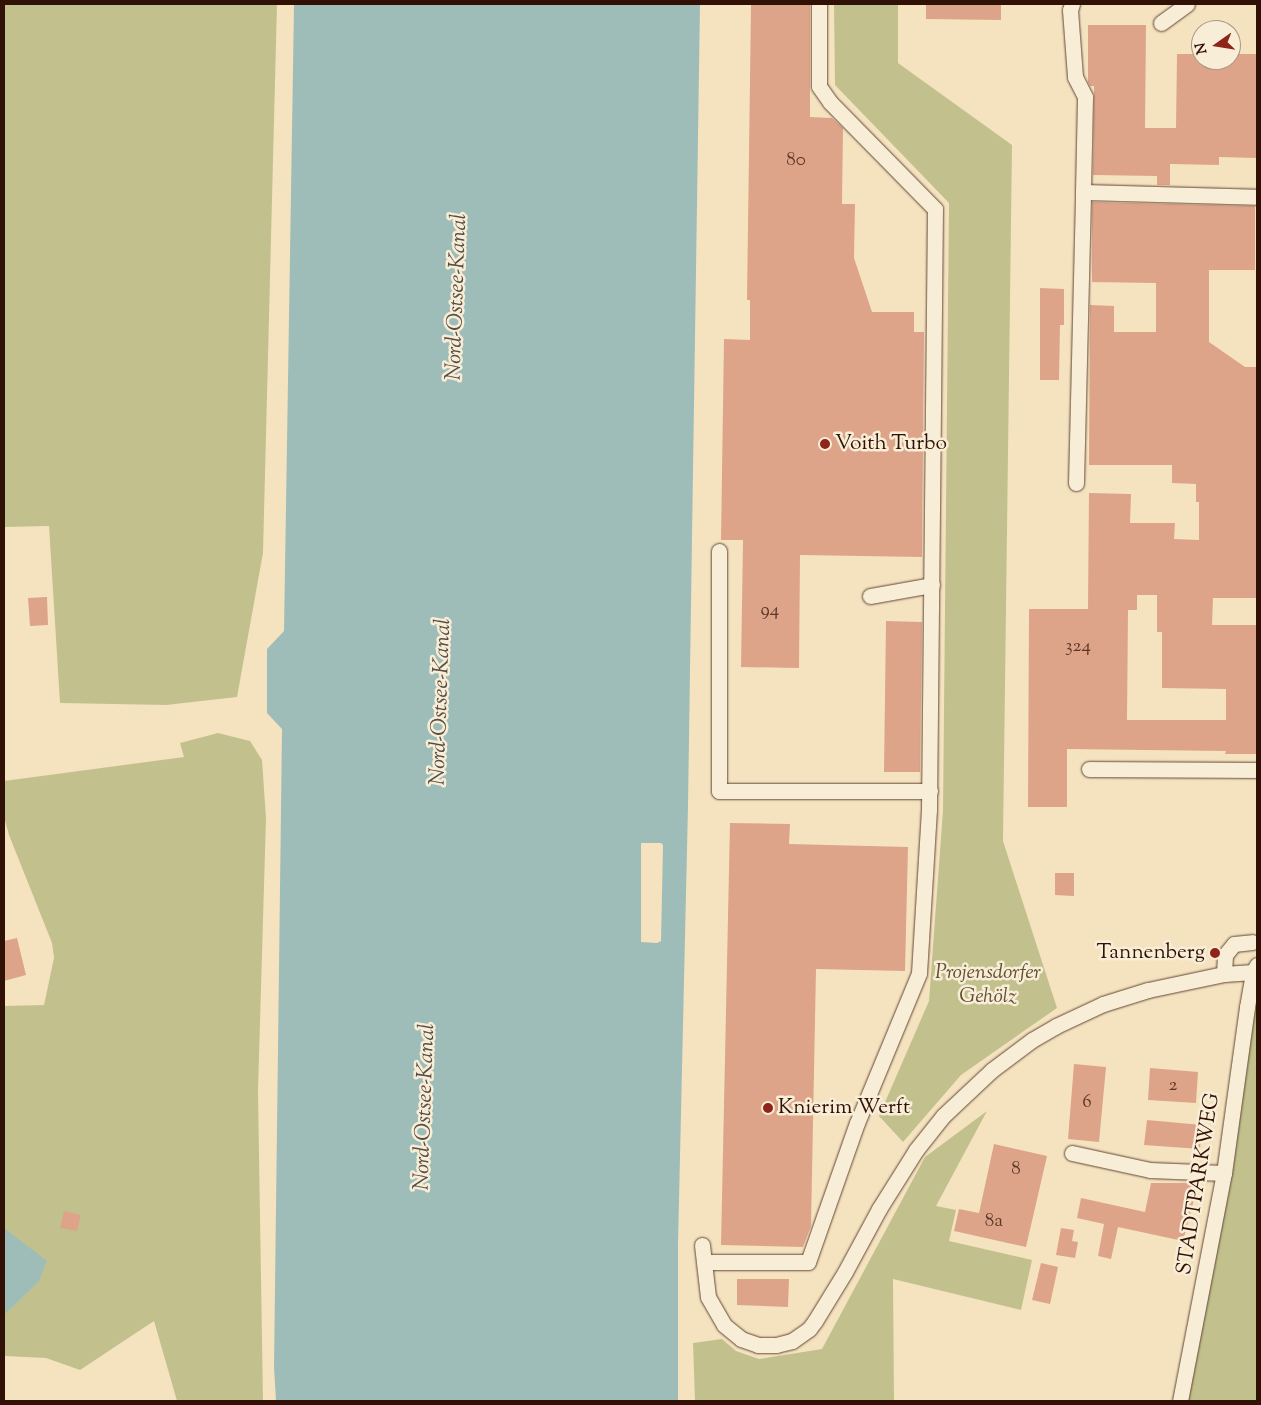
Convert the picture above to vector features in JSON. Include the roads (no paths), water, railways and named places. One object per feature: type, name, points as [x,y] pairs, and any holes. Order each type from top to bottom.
[{"type":"street","points":[[819,4],[819,86],[830,102],[935,209],[930,791],[918,973],[858,1123],[808,1262],[703,1254],[707,1290],[712,1305],[724,1325],[732,1333],[749,1342],[767,1346],[792,1340],[809,1329],[845,1272],[879,1209],[916,1150],[943,1116],[986,1075],[1032,1040],[1095,1007],[1148,990],[1255,969]]},
{"type":"street","points":[[1072,4],[1070,10],[1075,77],[1085,97],[1076,483]]},
{"type":"street","points":[[1161,23],[1187,4]]},
{"type":"street","points":[[1083,192],[1257,196]]},
{"type":"street","points":[[720,551],[719,791],[930,791]]},
{"type":"street","points":[[870,596],[932,585]]},
{"type":"street","points":[[1089,769],[1257,770]]},
{"type":"street","points":[[1224,974],[1225,955],[1234,944],[1252,942]]},
{"type":"street","name":"STADTPARKWEG","points":[[1180,1401],[1224,1173],[1255,969]]},
{"type":"street","points":[[1072,1153],[1150,1170],[1224,1173]]},
{"type":"water","name":"Nord-Ostsee-Kanal","points":[[294,4],[700,4],[688,806],[678,1245],[678,1401],[276,1401],[274,1367],[282,729],[267,713],[267,649],[284,631]]},
{"type":"water","points":[[4,1228],[47,1261],[39,1281],[4,1315]]},
{"type":"place","name":"Voith Turbo","points":[[825,444]]},
{"type":"place","name":"Tannenberg","points":[[1215,953]]},
{"type":"place","name":"Knierim Werft","points":[[768,1108]]},
{"type":"park label","name":"Projensdorfer Gehölz","points":[[988,985]]}]
